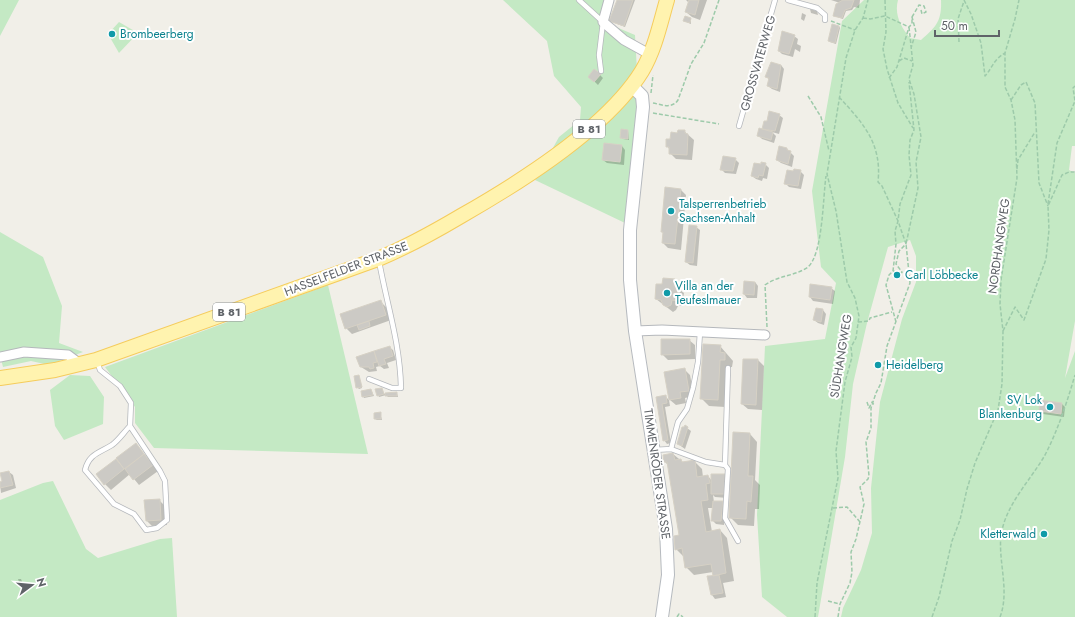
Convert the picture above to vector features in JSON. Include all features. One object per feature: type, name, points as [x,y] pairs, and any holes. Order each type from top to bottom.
[{"type":"main road","name":"HASSELFELDER STRASSE","points":[[0,378],[96,360],[378,259],[427,236],[525,177],[588,129],[632,86],[651,55],[667,0]]},
{"type":"main road","name":"TIMMENRÖDER STRASSE","points":[[632,86],[642,96],[646,107],[629,252],[631,298],[668,544],[668,575],[662,617]]},
{"type":"street","points":[[609,0],[603,22],[624,40],[651,55]]},
{"type":"street","points":[[635,331],[662,330],[765,335]]},
{"type":"street","points":[[0,357],[24,352],[68,356],[80,364]]},
{"type":"lane","points":[[579,0],[603,22],[599,55],[600,71]]},
{"type":"lane","name":"GROSSVATERWEG","points":[[740,126],[775,0]]},
{"type":"lane","points":[[788,0],[817,8],[825,15],[825,20]]},
{"type":"lane","points":[[369,379],[392,388],[401,388],[401,366],[396,336],[378,259]]},
{"type":"lane","points":[[671,449],[678,422],[687,409],[693,388],[698,362],[700,332]]},
{"type":"lane","points":[[96,360],[100,370],[120,386],[131,403],[130,426],[160,470],[165,481],[167,520],[157,528],[146,530],[134,514],[114,504],[85,470],[87,461],[113,444],[130,426]]},
{"type":"lane","points":[[728,368],[725,465],[728,469],[724,518],[738,541]]},
{"type":"lane","points":[[654,450],[671,449],[706,462],[725,465]]},
{"type":"path","points":[[646,107],[674,105],[691,64],[704,43],[719,0]]},
{"type":"path","name":"SÜDHANGWEG","points":[[815,617],[817,583],[838,478],[836,451],[846,382],[852,357],[851,347],[856,338],[859,316],[855,298],[847,282],[836,211],[826,174],[846,58],[855,30],[863,18],[868,0]]},
{"type":"path","points":[[885,0],[886,16],[883,49],[889,78],[898,103],[914,130]]},
{"type":"path","points":[[964,0],[972,14],[982,43],[984,76],[990,70],[996,58],[1005,52],[1015,20],[1019,0]]},
{"type":"path","points":[[959,42],[958,20],[964,0]]},
{"type":"path","points":[[889,78],[897,67],[909,27],[912,24],[912,17],[919,5],[922,5],[926,12],[922,14],[921,10]]},
{"type":"path","points":[[863,18],[886,16],[909,27]]},
{"type":"path","points":[[911,48],[916,32],[912,17]]},
{"type":"path","points":[[825,20],[855,30]]},
{"type":"path","points":[[896,322],[892,312],[886,284],[889,275],[893,271],[896,244],[895,231],[900,204],[911,175],[908,155],[910,140],[914,130],[909,79],[913,61],[909,27]]},
{"type":"path","name":"NORDHANGWEG","points":[[932,617],[939,597],[952,541],[960,520],[975,463],[998,410],[1002,384],[1003,331],[1000,304],[1001,280],[1017,178],[1015,120],[1011,100],[1005,87],[1005,52]]},
{"type":"path","points":[[899,60],[904,58],[913,61]]},
{"type":"path","points":[[902,272],[896,264],[899,251],[906,244],[918,188],[916,162],[921,137],[914,94],[909,79]]},
{"type":"path","points":[[1011,100],[1021,85],[1026,82],[1035,103],[1035,132],[1039,183],[1048,206]]},
{"type":"path","points":[[1003,331],[1015,307],[1024,320],[1046,259],[1049,230],[1048,206],[1057,143],[1074,101],[1073,88],[1075,86]]},
{"type":"path","points":[[808,96],[821,117],[830,153]]},
{"type":"path","points":[[838,617],[840,604],[850,583],[852,572],[851,552],[864,504],[860,487],[869,476],[866,442],[871,428],[871,408],[874,405],[876,393],[881,383],[888,346],[910,283],[910,270],[906,244],[898,221],[882,186],[878,182],[880,166],[872,138],[866,127],[839,97]]},
{"type":"path","points":[[646,107],[719,124]]},
{"type":"path","points":[[1017,178],[1018,160],[1035,132]]},
{"type":"path","points":[[1048,206],[1062,175],[1069,172],[1075,172]]},
{"type":"path","points":[[765,335],[768,322],[765,285],[775,278],[793,274],[808,266],[817,248],[821,230],[826,174]]},
{"type":"path","points":[[893,271],[902,272],[910,270]]},
{"type":"path","points":[[858,322],[869,321],[870,318],[892,312]]},
{"type":"path","points":[[1000,617],[1004,593],[1001,535],[1012,505],[1044,455],[1058,424],[1075,375]]},
{"type":"path","points":[[867,402],[869,408],[872,402],[874,405]]},
{"type":"path","points":[[832,508],[847,507],[860,522]]},
{"type":"path","points":[[828,601],[840,604]]},
{"type":"path","points":[[678,617],[679,614],[683,617]]},
{"type":"green space","points":[[0,0],[19,0],[0,36]]},
{"type":"green space","points":[[503,0],[604,0],[609,24],[635,35],[637,120],[625,223],[535,180],[559,137],[580,120],[581,107],[554,76],[547,41]]},
{"type":"green space","name":"Heidelberg","points":[[864,0],[898,0],[897,11],[901,25],[910,38],[921,40],[937,23],[940,13],[941,0],[1075,0],[1075,146],[1072,146],[1069,170],[1075,173],[1075,321],[1065,378],[1075,351],[1075,617],[841,617],[843,608],[861,570],[872,533],[871,488],[880,402],[902,319],[916,282],[916,256],[910,240],[888,247],[867,323],[853,384],[845,457],[818,617],[787,617],[762,597],[757,515],[765,346],[825,339],[836,283],[821,267],[812,191],[842,21]]},
{"type":"green space","points":[[119,22],[138,33],[119,53],[108,34]]},
{"type":"green space","points":[[0,232],[43,257],[62,306],[59,343],[83,352],[49,365],[31,361],[3,367],[0,355]]},
{"type":"green space","points":[[328,285],[368,454],[154,448],[135,423],[135,407],[105,367]]},
{"type":"green space","points":[[70,375],[90,376],[104,397],[103,424],[64,440],[55,426],[50,390]]},
{"type":"green space","points":[[53,481],[86,549],[98,558],[160,539],[172,538],[177,617],[0,617],[0,500],[43,483]]},
{"type":"building","points":[[617,0],[633,0],[624,26],[609,21]]},
{"type":"building","points":[[689,0],[699,0],[695,15],[685,12]]},
{"type":"building","points":[[843,0],[854,0],[851,8],[845,10],[842,18],[833,16],[836,4]]},
{"type":"building","points":[[685,16],[691,18],[690,23],[683,21]]},
{"type":"building","points":[[832,24],[839,26],[835,43],[828,41]]},
{"type":"building","points":[[782,31],[795,35],[789,54],[778,51]]},
{"type":"building","points":[[771,62],[781,65],[777,89],[767,86],[769,78],[765,77]]},
{"type":"building","points":[[594,69],[601,74],[594,82],[588,77]]},
{"type":"building","points":[[769,111],[780,114],[775,131],[762,129],[764,121],[767,121]]},
{"type":"building","points":[[759,128],[773,132],[771,140],[757,136]]},
{"type":"building","points":[[621,129],[628,130],[628,139],[620,138]]},
{"type":"building","points":[[678,130],[685,130],[685,133],[688,134],[687,155],[669,154],[669,147],[666,147],[666,139],[670,139],[671,132],[677,133]]},
{"type":"building","points":[[604,143],[622,145],[620,162],[602,160]]},
{"type":"building","points":[[779,146],[787,148],[787,150],[791,151],[788,164],[776,160]]},
{"type":"building","points":[[723,156],[736,158],[733,171],[720,170]]},
{"type":"building","points":[[761,162],[766,163],[763,176],[759,175],[758,178],[751,176],[754,163],[761,164]]},
{"type":"building","points":[[794,169],[801,170],[798,186],[784,184],[787,170],[793,171]]},
{"type":"building","name":"Talsperrenbetrieb Sachsen-Anhalt","points":[[665,187],[681,189],[675,244],[662,243],[663,232],[661,232]]},
{"type":"building","points":[[689,225],[697,226],[693,263],[685,262]]},
{"type":"building","name":"Villa an der Teufeslmauer","points":[[663,278],[675,279],[674,286],[678,287],[677,301],[672,300],[671,305],[667,307],[663,305],[661,300],[655,299],[656,284],[662,284]]},
{"type":"building","points":[[744,281],[755,282],[754,295],[743,294]]},
{"type":"building","points":[[810,284],[832,287],[830,300],[809,297]]},
{"type":"building","points":[[381,300],[386,315],[345,329],[340,314]]},
{"type":"building","points":[[816,308],[823,309],[821,322],[813,320]]},
{"type":"building","points":[[369,321],[370,326],[359,330],[357,325]]},
{"type":"building","points":[[661,339],[690,339],[690,354],[661,355]]},
{"type":"building","points":[[703,344],[721,345],[720,352],[725,353],[725,360],[720,360],[718,400],[700,399]]},
{"type":"building","points":[[390,346],[393,356],[384,359],[386,364],[379,366],[374,351]]},
{"type":"building","points":[[374,351],[377,362],[373,363],[374,368],[370,369],[369,367],[360,367],[356,357]]},
{"type":"building","points":[[743,359],[758,359],[756,405],[741,404]]},
{"type":"building","points":[[685,368],[689,391],[680,392],[681,398],[669,400],[664,372]]},
{"type":"building","points":[[359,375],[362,387],[356,388],[354,376]]},
{"type":"building","points":[[382,388],[384,394],[377,396],[375,389]]},
{"type":"building","points":[[371,389],[373,395],[362,397],[361,391]]},
{"type":"building","points":[[397,392],[397,396],[385,396],[385,393]]},
{"type":"building","points":[[666,395],[667,403],[662,404],[668,440],[663,441],[656,397]]},
{"type":"building","name":"SV Lok Blankenburg","points":[[1040,400],[1062,403],[1061,414],[1039,411]]},
{"type":"building","points":[[381,412],[381,419],[374,419],[374,413]]},
{"type":"building","points":[[685,425],[688,427],[682,446],[677,444],[682,427]]},
{"type":"building","points":[[733,432],[750,433],[748,476],[753,476],[751,502],[747,501],[746,519],[729,518]]},
{"type":"building","points":[[136,443],[144,454],[124,469],[116,458]]},
{"type":"building","points":[[673,453],[675,460],[681,459],[682,462],[695,460],[697,477],[708,475],[710,483],[706,484],[708,500],[701,501],[706,532],[720,529],[726,573],[713,576],[711,564],[685,568],[682,548],[675,550],[674,536],[679,535],[667,462],[664,462],[663,455]]},
{"type":"building","points":[[144,454],[153,465],[133,480],[125,469]]},
{"type":"building","points":[[116,459],[124,469],[104,485],[96,474]]},
{"type":"building","points":[[9,471],[13,485],[0,488],[0,482],[2,481],[0,473]]},
{"type":"building","points":[[711,474],[725,474],[724,494],[711,494]]},
{"type":"building","points":[[160,499],[161,520],[146,521],[144,500]]},
{"type":"building","points":[[713,501],[723,501],[721,521],[711,521]]},
{"type":"building","points":[[719,575],[723,593],[711,595],[707,576]]},
{"type":"place","name":"Brombeerberg","points":[[112,34]]},
{"type":"place","name":"Talsperrenbetrieb Sachsen-Anhalt","points":[[671,211]]},
{"type":"place","name":"Carl Löbbecke","points":[[897,275]]},
{"type":"place","name":"Villa an der Teufeslmauer","points":[[667,293]]},
{"type":"place","name":"Heidelberg","points":[[878,365]]},
{"type":"place","name":"SV Lok Blankenburg","points":[[1050,407]]},
{"type":"place","name":"Kletterwald","points":[[1044,534]]}]
